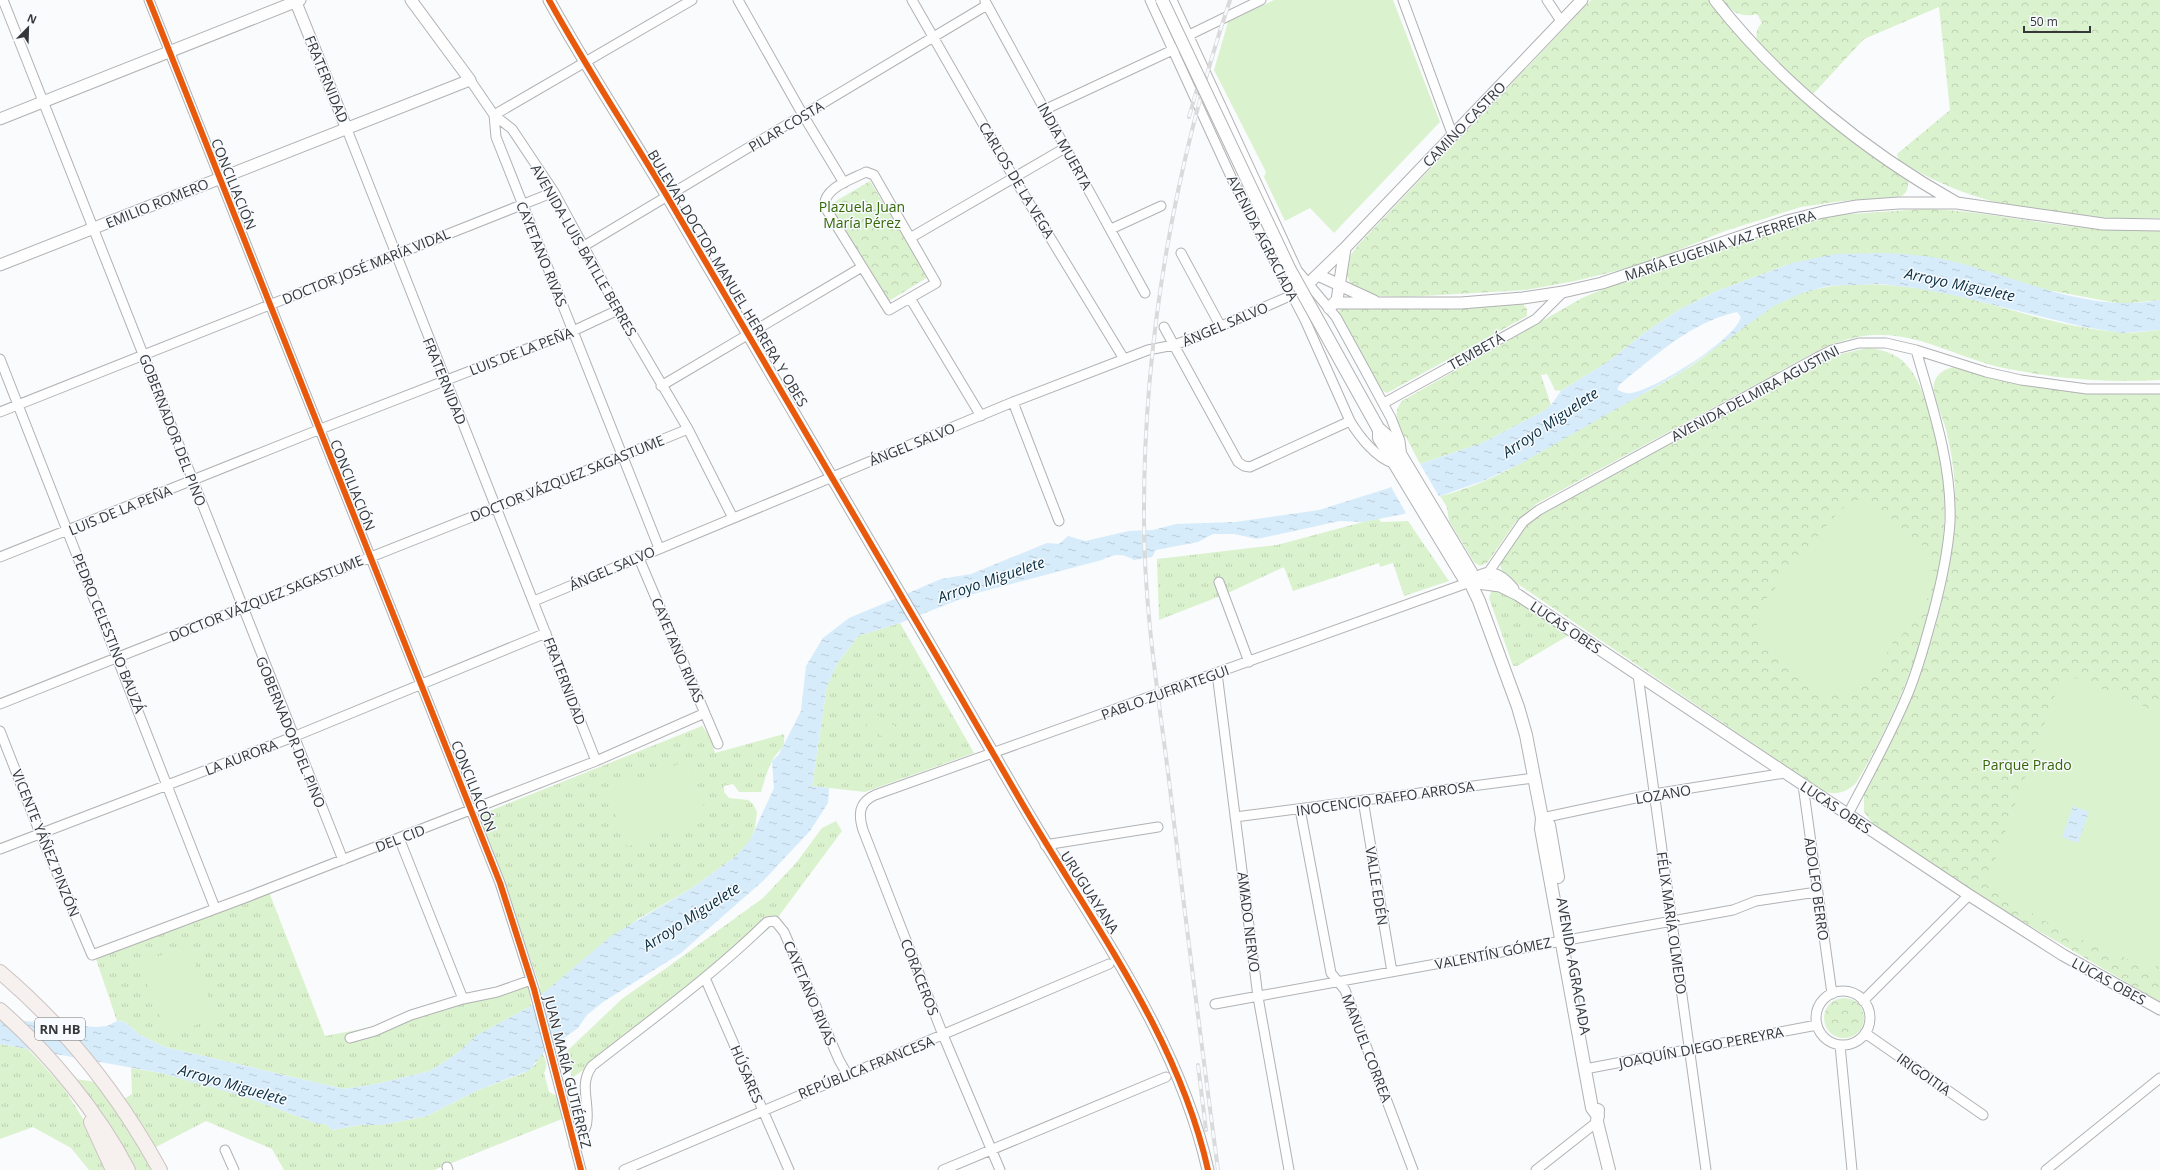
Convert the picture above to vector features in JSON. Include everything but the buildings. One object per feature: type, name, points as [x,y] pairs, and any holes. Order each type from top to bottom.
[{"type":"highway","name":"RN HB","points":[[0,972],[54,1023],[104,1082],[135,1126],[160,1170]]},
{"type":"highway","name":"RN HB","points":[[0,1010],[42,1051],[62,1074],[108,1135],[128,1170]]},
{"type":"highway","points":[[84,1103],[113,1170]]},
{"type":"main road","name":"AVENIDA AGRACIADA","points":[[1162,0],[1290,270],[1378,428],[1379,438],[1397,460],[1428,511],[1463,577],[1470,582],[1482,608],[1518,707],[1542,818],[1541,829],[1566,939],[1588,1068],[1592,1108],[1597,1119],[1609,1170]]},
{"type":"street","name":"GOBERNADOR DEL PINO","points":[[3,0],[242,608],[343,860]]},
{"type":"street","name":"CONCILIACIÓN","points":[[149,0],[318,430],[500,883],[533,985]]},
{"type":"street","name":"AVENIDA LUIS BATLLE BERRES","points":[[411,0],[494,115],[512,129],[554,192],[618,310],[661,386],[688,429],[733,518]]},
{"type":"street","name":"BULEVAR DOCTOR MANUEL HERRERA Y OBES","points":[[548,0],[584,62],[668,198],[926,638]]},
{"type":"street","points":[[494,115],[692,0]]},
{"type":"street","points":[[738,0],[803,115],[844,183]]},
{"type":"street","name":"CARLOS DE LA VEGA","points":[[912,0],[1014,178],[1124,359]]},
{"type":"street","name":"AVENIDA AGRACIADA","points":[[1150,0],[1232,179],[1305,320],[1350,421],[1354,428],[1381,457],[1397,460],[1400,441],[1384,403],[1333,306],[1308,284],[1297,270],[1172,0]]},
{"type":"street","points":[[1044,110],[1185,44],[1187,35],[1261,0]]},
{"type":"street","points":[[1403,0],[1453,136]]},
{"type":"street","points":[[1547,0],[1561,22]]},
{"type":"street","name":"CAMINO CASTRO","points":[[1292,295],[1308,284],[1345,248],[1582,0]]},
{"type":"street","points":[[1715,0],[1777,68],[1828,114],[1883,156],[1957,203]]},
{"type":"street","points":[[0,119],[297,1]]},
{"type":"street","name":"FRATERNIDAD","points":[[297,1],[445,381],[497,507],[596,760]]},
{"type":"street","name":"PILAR COSTA","points":[[584,246],[668,198],[934,37],[985,3]]},
{"type":"street","name":"INDIA MUERTA","points":[[985,3],[1145,293]]},
{"type":"street","name":"EMILIO ROMERO","points":[[0,265],[346,127],[470,80]]},
{"type":"street","name":"CAYETANO RIVAS","points":[[494,115],[496,137],[659,548]]},
{"type":"street","points":[[910,238],[1065,148]]},
{"type":"street","points":[[866,172],[874,175],[910,238],[936,283],[889,310],[825,207],[824,202],[830,192],[844,183],[866,172]]},
{"type":"street","name":"DOCTOR JOSÉ MARÍA VIDAL","points":[[0,412],[554,192]]},
{"type":"street","name":"MARÍA EUGENIA VAZ FERREIRA","points":[[1305,320],[1333,306],[1376,303],[1462,303],[1523,298],[1563,292],[1602,283],[1779,223],[1822,212],[1899,203],[1957,203],[2103,224],[2160,225]]},
{"type":"street","points":[[1111,229],[1161,206]]},
{"type":"street","points":[[1333,306],[1339,285],[1345,248]]},
{"type":"street","points":[[1181,253],[1221,327]]},
{"type":"street","points":[[661,386],[862,267]]},
{"type":"street","name":"MARÍA EUGENIA VAZ FERREIRA","points":[[1318,275],[1376,303]]},
{"type":"street","name":"TEMBETÁ","points":[[1384,403],[1536,319],[1563,292]]},
{"type":"street","name":"ÁNGEL SALVO","points":[[534,600],[1013,402],[1153,348],[1174,345],[1221,327],[1292,295]]},
{"type":"street","points":[[910,298],[981,416]]},
{"type":"street","name":"LUIS DE LA PEÑA","points":[[0,557],[318,430],[573,331],[618,310]]},
{"type":"street","points":[[1164,327],[1238,462],[1244,466],[1250,467],[1350,421]]},
{"type":"street","name":"AVENIDA DELMIRA AGUSTINI","points":[[1488,573],[1523,522],[1539,510],[1818,356],[1832,350],[1859,343],[1886,343],[1916,350],[1986,372],[2057,386],[2118,391],[2160,389]]},
{"type":"street","points":[[1848,814],[1906,697],[1921,658],[1941,583],[1946,552],[1950,521],[1944,453],[1939,430],[1916,350]]},
{"type":"street","name":"PEDRO CELESTINO BAUZÁ","points":[[0,360],[19,404],[215,908]]},
{"type":"street","points":[[1013,402],[1059,521]]},
{"type":"street","name":"DOCTOR VÁZQUEZ SAGASTUME","points":[[0,704],[497,507],[688,429]]},
{"type":"street","name":"CAYETANO RIVAS","points":[[638,556],[718,744]]},
{"type":"street","points":[[1470,582],[1480,575],[1488,573]]},
{"type":"street","name":"LUCAS OBES","points":[[1488,573],[1505,581],[1518,595]]},
{"type":"street","points":[[1219,582],[1249,662]]},
{"type":"street","name":"LUCAS OBES","points":[[1470,582],[1500,586],[1518,595],[1968,895],[2063,955],[2160,1009]]},
{"type":"street","name":"PABLO ZUFRIATEGUI","points":[[863,804],[875,794],[993,754],[1470,582]]},
{"type":"street","name":"LA AURORA","points":[[0,849],[293,737],[546,633]]},
{"type":"street","name":"URUGUAYANA","points":[[926,638],[1048,849],[1118,960],[1171,1059],[1193,1118],[1208,1170]]},
{"type":"street","name":"AMADO NERVO","points":[[1217,673],[1258,997],[1289,1170]]},
{"type":"street","name":"FÉLIX MARÍA OLMEDO","points":[[1638,675],[1706,1170]]},
{"type":"street","name":"DEL CID","points":[[92,955],[399,838],[596,760],[705,713]]},
{"type":"street","name":"VICENTE YÁÑEZ PINZÓN","points":[[0,731],[40,833],[92,955]]},
{"type":"street","name":"LOZANO","points":[[1542,818],[1654,794],[1785,773]]},
{"type":"street","name":"INOCENCIO RAFFO ARROSA","points":[[1235,818],[1534,778]]},
{"type":"street","name":"ADOLFO BERRO","points":[[1803,785],[1832,994]]},
{"type":"street","name":"VALLE EDÉN","points":[[1363,800],[1392,972]]},
{"type":"street","name":"CORACEROS","points":[[863,804],[859,814],[863,830],[943,1035],[1000,1170]]},
{"type":"street","name":"MANUEL CORREA","points":[[1300,809],[1331,973],[1345,990],[1413,1170]]},
{"type":"street","points":[[1048,849],[1158,827]]},
{"type":"street","points":[[399,838],[463,999]]},
{"type":"street","name":"VALENTÍN GÓMEZ","points":[[1215,1004],[1566,939],[1672,921],[1740,908],[1756,901],[1817,892]]},
{"type":"street","points":[[1863,1001],[1968,895]]},
{"type":"street","name":"CAYETANO RIVAS","points":[[705,978],[737,951],[767,922],[775,921],[784,932],[839,1060],[847,1074]]},
{"type":"street","name":"REPÚBLICA FRANCESA","points":[[624,1170],[762,1110],[1109,964]]},
{"type":"street","points":[[574,1145],[588,1121],[584,1085],[586,1075],[592,1066],[705,978]]},
{"type":"street","name":"HÚSARES","points":[[705,978],[789,1170]]},
{"type":"street","points":[[350,1038],[375,1031],[411,1016],[463,999],[533,985]]},
{"type":"street","name":"JUAN MARÍA GUTIÉRREZ","points":[[533,985],[580,1170]]},
{"type":"street","points":[[1848,992],[1863,1001],[1869,1012],[1869,1019],[1865,1033],[1857,1041],[1840,1045],[1828,1040],[1819,1031],[1817,1025],[1819,1006],[1832,994],[1848,992]]},
{"type":"street","name":"JOAQUÍN DIEGO PEREYRA","points":[[1588,1068],[1817,1025]]},
{"type":"street","name":"IRIGOITIA","points":[[1865,1033],[1983,1115]]},
{"type":"street","points":[[1840,1045],[1852,1170]]},
{"type":"street","points":[[943,1170],[1166,1077]]},
{"type":"street","points":[[2053,1168],[2160,1078]]},
{"type":"street","points":[[1536,1170],[1597,1119]]},
{"type":"street","points":[[225,1150],[234,1170]]},
{"type":"green space","points":[[1274,0],[1393,0],[1440,122],[1334,233],[1310,208],[1285,221],[1264,177],[1266,172],[1214,70],[1228,22]]},
{"type":"green space","points":[[1591,0],[1710,0],[1736,31],[1908,176],[1908,187],[1906,192],[1898,197],[1842,201],[1801,207],[1725,231],[1645,264],[1575,281],[1526,290],[1406,297],[1376,296],[1352,286],[1346,269],[1351,254],[1359,244]]},
{"type":"green space","points":[[1721,0],[2160,0],[2160,218],[2104,218],[2076,216],[2019,208],[1965,193],[1929,177],[1899,160],[1897,154],[1950,110],[1939,7],[1864,39],[1813,94],[1774,60],[1761,45],[1756,35],[1758,28],[1762,23],[1757,14],[1746,15],[1737,13]]},
{"type":"green space","name":"Plazuela Juan María Pérez","points":[[870,181],[928,277],[889,301],[829,205]]},
{"type":"green space","points":[[1924,209],[1975,213],[2085,228],[2160,231],[2160,300],[2122,304],[2053,291],[1792,263],[1717,291],[1682,308],[1644,333],[1609,361],[1561,391],[1555,390],[1547,374],[1541,375],[1551,405],[1542,412],[1482,443],[1420,464],[1406,437],[1403,437],[1397,418],[1397,410],[1402,401],[1582,298],[1615,284],[1673,267],[1726,246],[1799,223],[1837,215]]},
{"type":"green space","points":[[1852,284],[1903,286],[1941,292],[2057,322],[2099,330],[2130,333],[2160,330],[2160,380],[2122,381],[2047,375],[1992,365],[1910,338],[1877,335],[1862,336],[1833,344],[1819,350],[1536,504],[1515,523],[1487,563],[1480,566],[1474,562],[1449,521],[1447,507],[1440,496],[1480,483],[1518,465],[1603,415],[1667,381],[1712,351],[1752,319],[1783,300],[1812,290]]},
{"type":"green space","points":[[1523,304],[1527,309],[1527,316],[1387,393],[1380,387],[1339,315],[1340,308]]},
{"type":"green space","points":[[1867,348],[1881,350],[1902,360],[1915,377],[1920,387],[1929,411],[1940,459],[1944,488],[1944,525],[1940,563],[1932,602],[1921,641],[1907,679],[1874,751],[1856,783],[1839,793],[1830,793],[1820,789],[1512,580],[1502,571],[1500,564],[1520,533],[1536,515],[1823,361],[1837,355]]},
{"type":"green space","name":"Parque Prado","points":[[1954,367],[2023,384],[2057,390],[2108,394],[2160,393],[2160,1002],[2003,910],[1874,825],[1864,812],[1864,793],[1904,709],[1925,658],[1943,598],[1953,536],[1955,495],[1951,454],[1946,429],[1934,393],[1934,383],[1939,374]]},
{"type":"green space","points":[[1863,497],[1932,553],[1930,570],[1934,571],[1928,598],[1923,604],[1926,606],[1897,641],[1892,637],[1889,640],[1894,645],[1849,696],[1841,689],[1838,693],[1831,687],[1827,694],[1781,657],[1753,630],[1759,622],[1753,615],[1832,519],[1844,507]]},
{"type":"green space","points":[[1378,518],[1381,522],[1408,521],[1449,581],[1404,596],[1393,563],[1380,567],[1379,563],[1293,591],[1284,567],[1228,593],[1159,620],[1157,559],[1277,545]]},
{"type":"green space","points":[[1497,588],[1571,634],[1517,666],[1513,666],[1489,598],[1492,589]]},
{"type":"green space","points":[[900,623],[974,753],[865,792],[812,786],[827,686],[837,664],[858,636]]},
{"type":"green space","points":[[2063,673],[2160,713],[2160,957],[2154,970],[2063,932],[1986,885]]},
{"type":"green space","points":[[874,713],[898,728],[889,741],[866,726]]},
{"type":"green space","points":[[702,726],[710,737],[715,753],[784,734],[783,747],[772,761],[761,792],[739,792],[733,784],[724,786],[724,792],[729,798],[748,800],[753,804],[757,812],[755,828],[750,841],[736,856],[692,888],[638,919],[540,996],[540,986],[480,819],[482,814]]},
{"type":"green space","points":[[687,761],[708,817],[627,847],[607,791]]},
{"type":"green space","points":[[836,821],[842,831],[770,928],[721,967],[696,990],[572,1078],[566,1052],[623,998],[763,898],[796,863],[822,828]]},
{"type":"green space","points":[[269,892],[325,1036],[399,1022],[527,985],[530,993],[531,1006],[478,1035],[456,1054],[430,1071],[376,1084],[344,1089],[165,1047],[140,1035],[125,1022],[117,1021],[96,959]]},
{"type":"green space","points":[[187,945],[216,1017],[168,1036],[139,964]]},
{"type":"green space","points":[[1844,998],[1852,1000],[1858,1004],[1862,1010],[1864,1018],[1862,1026],[1858,1032],[1852,1036],[1844,1038],[1836,1036],[1830,1032],[1826,1026],[1824,1018],[1826,1010],[1830,1004],[1836,1000]]},
{"type":"green space","points":[[0,1044],[28,1049],[63,1087],[89,1128],[109,1170],[89,1170],[71,1148],[33,1127],[0,1139]]},
{"type":"green space","points":[[538,1047],[546,1062],[546,1069],[544,1073],[549,1092],[557,1096],[562,1119],[434,1170],[284,1170],[272,1149],[206,1121],[156,1147],[124,1099],[132,1094],[131,1068],[161,1073],[243,1096],[318,1124],[325,1124],[333,1130],[359,1125],[382,1125],[427,1116],[476,1091],[524,1073],[536,1064]]},
{"type":"green space","points":[[76,1079],[95,1082],[115,1109],[152,1170],[136,1170],[112,1130]]},
{"type":"water","name":"Arroyo Miguelete","points":[[1886,253],[1932,257],[1960,263],[2073,296],[2102,301],[2131,303],[2160,300],[2160,330],[2122,333],[2084,327],[1953,295],[1915,288],[1880,284],[1828,286],[1802,293],[1774,306],[1683,371],[1522,463],[1483,481],[1440,496],[1404,514],[1363,522],[1340,521],[1257,539],[1234,534],[1213,534],[1198,542],[1156,550],[1152,557],[1134,560],[1122,555],[1110,556],[1102,560],[973,594],[900,623],[858,636],[837,664],[827,686],[812,786],[829,788],[828,803],[810,831],[764,880],[681,953],[603,1002],[587,1015],[578,1028],[542,1054],[530,1070],[476,1091],[427,1116],[382,1125],[359,1125],[333,1130],[325,1124],[318,1124],[243,1096],[161,1073],[0,1044],[0,1019],[96,1027],[107,1026],[117,1021],[125,1022],[140,1035],[165,1047],[344,1089],[376,1084],[430,1071],[456,1054],[477,1035],[531,1006],[540,996],[611,936],[692,888],[736,856],[750,840],[774,788],[772,761],[779,754],[801,711],[806,666],[823,638],[849,618],[941,579],[971,574],[1047,543],[1059,544],[1068,536],[1085,541],[1129,531],[1153,530],[1176,524],[1235,522],[1319,510],[1389,488],[1420,464],[1482,443],[1542,412],[1551,405],[1561,391],[1609,361],[1644,333],[1682,308],[1717,291],[1792,263],[1835,254]],"holes":[[[1737,312],[1741,317],[1736,327],[1710,350],[1658,383],[1632,393],[1617,389],[1620,384],[1647,362],[1674,341],[1689,332],[1720,317]]]},
{"type":"water","points":[[2073,806],[2089,812],[2078,843],[2062,837]]},
{"type":"pier","points":[[1419,462],[1440,498],[1407,515],[1390,485]]},
{"type":"railway","points":[[1218,1170],[1152,650],[1146,585],[1144,520],[1145,454],[1149,388],[1156,322],[1166,257],[1178,192],[1193,127],[1210,63],[1230,0]]},
{"type":"railway","points":[[1189,117],[1199,82]]},
{"type":"railway","points":[[1198,1065],[1206,1130]]},
{"type":"cycle path","points":[[149,0],[500,883],[534,989],[581,1170]]},
{"type":"cycle path","points":[[549,0],[578,51],[671,203],[1019,798],[1128,977],[1153,1023],[1175,1071],[1194,1119],[1208,1170]]}]
